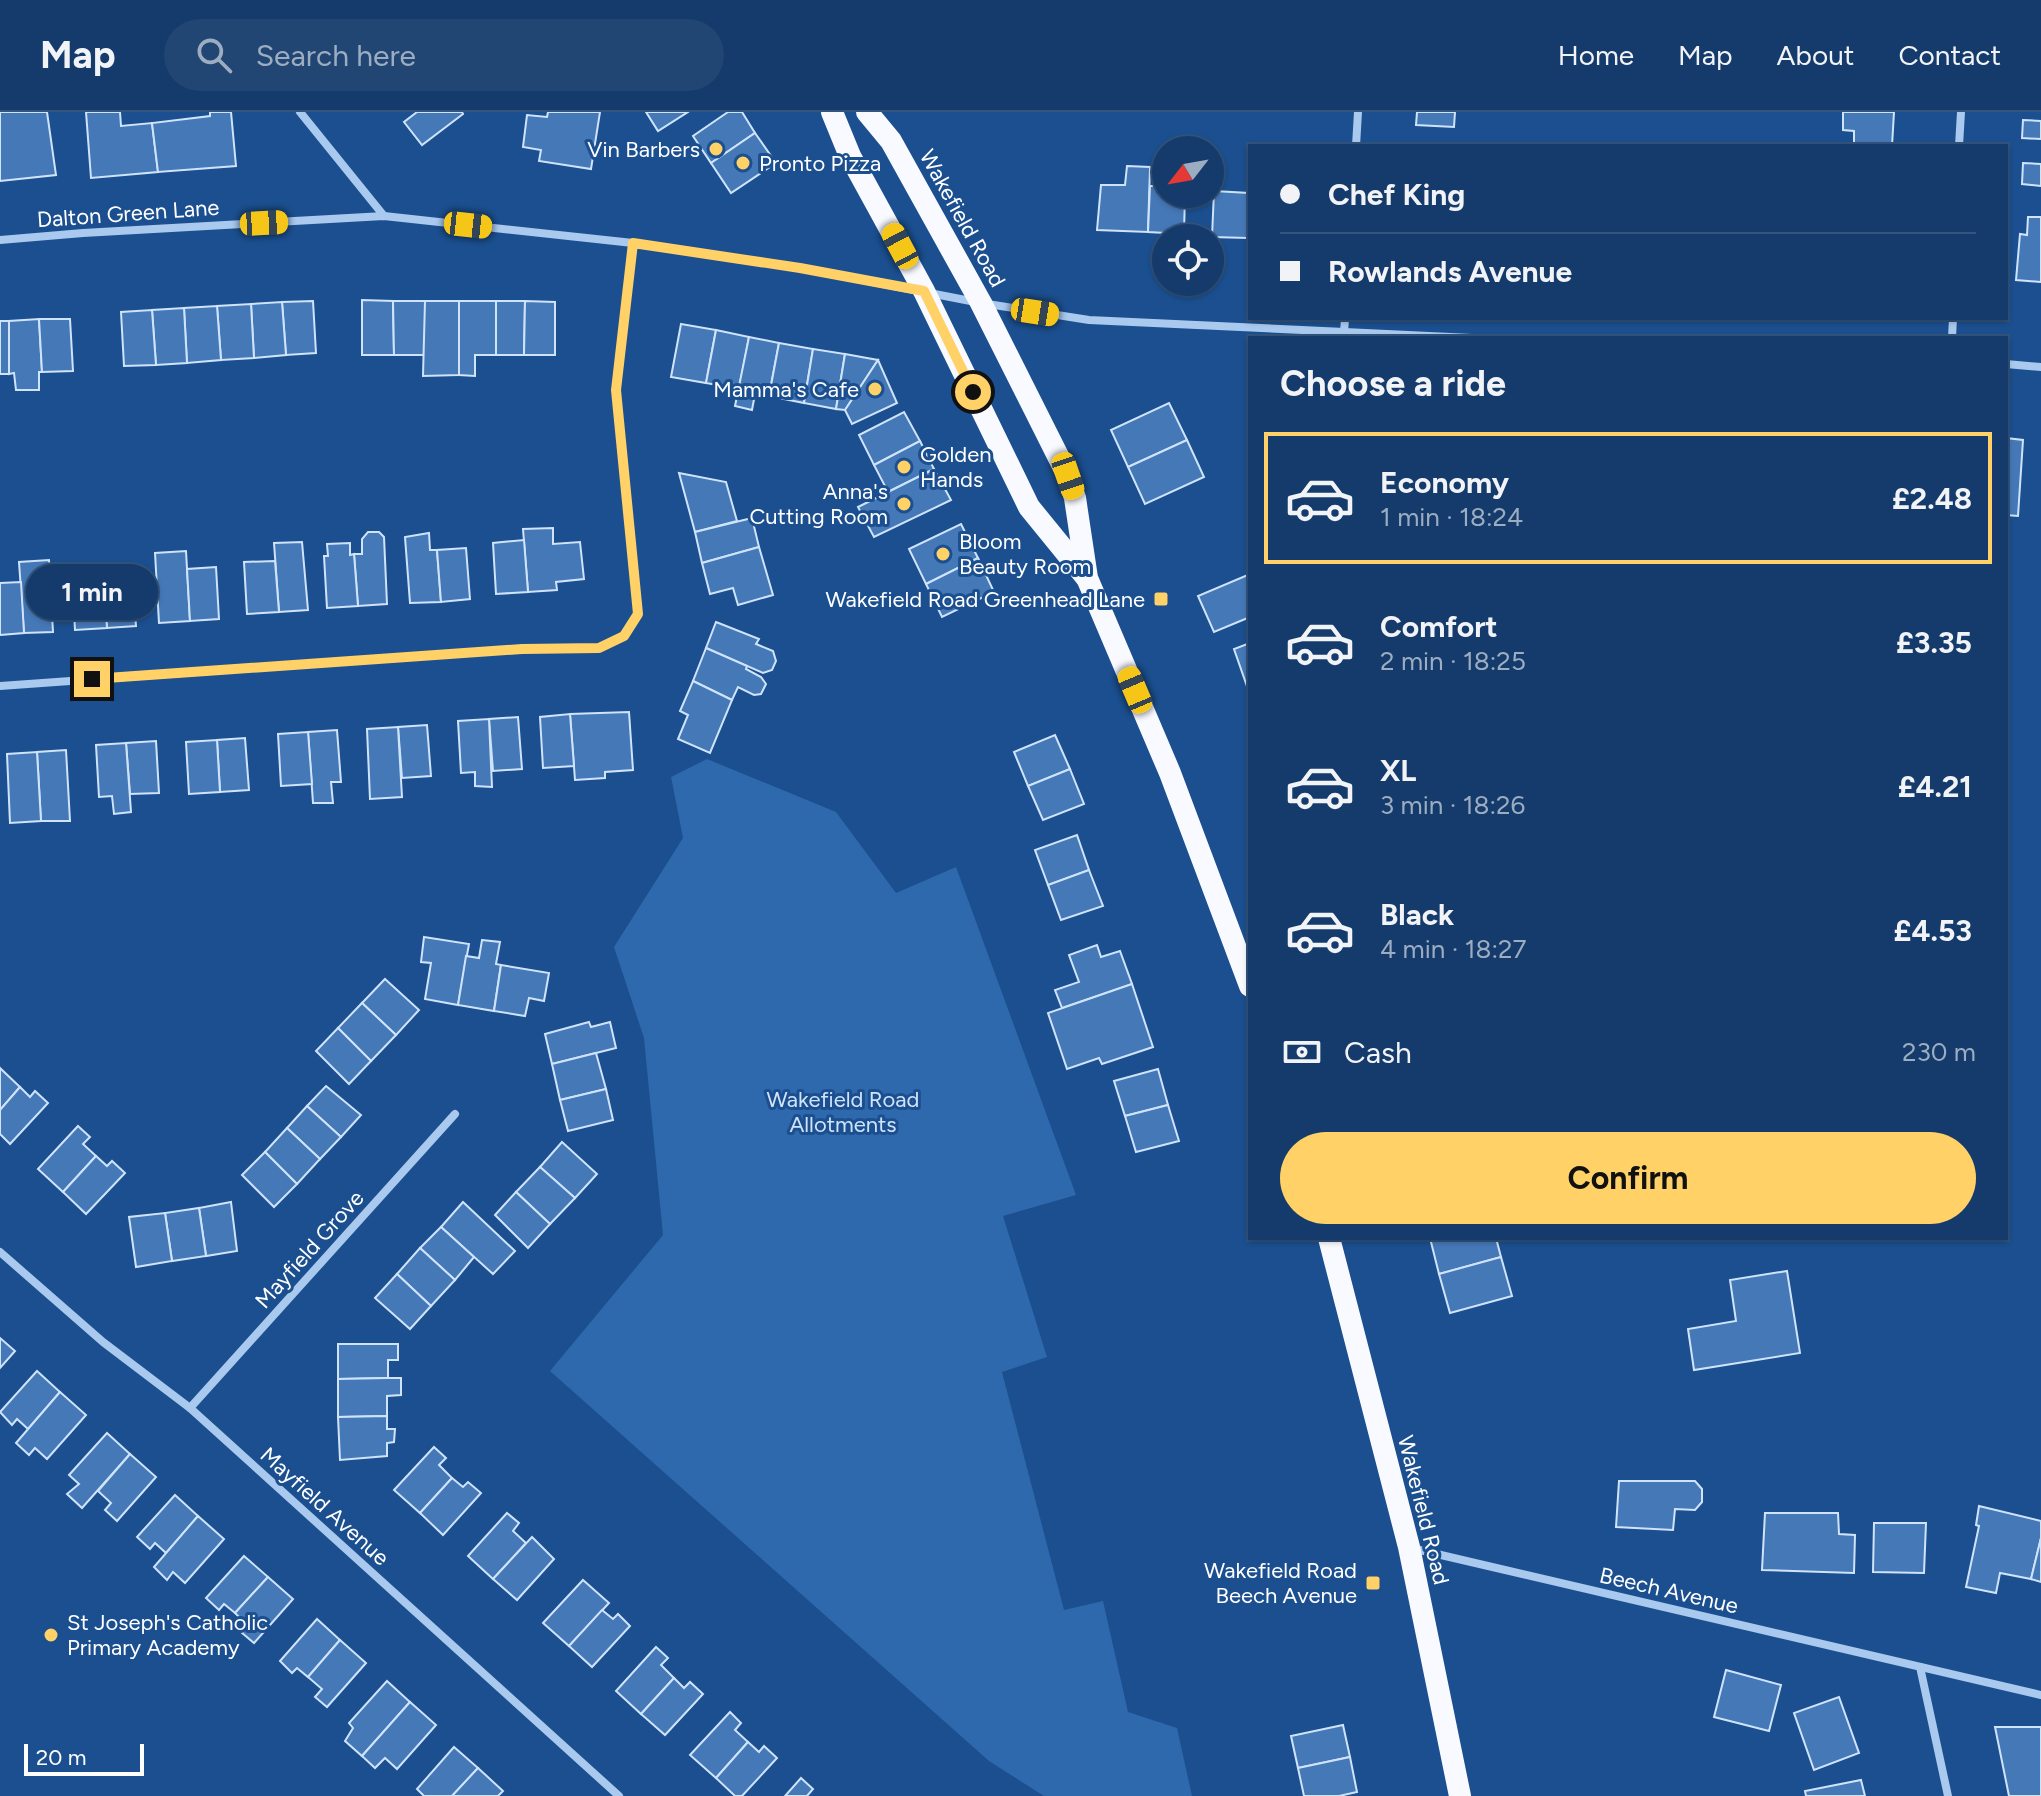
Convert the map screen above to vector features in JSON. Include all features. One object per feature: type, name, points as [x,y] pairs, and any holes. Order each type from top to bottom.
[{"type":"highway","name":"Wakefield Road","points":[[832,112],[850,156],[924,291],[1029,507],[1087,578]]},
{"type":"highway","name":"Wakefield Road","points":[[867,112],[891,141],[981,303],[1068,476],[1075,498],[1087,578],[1170,773],[1248,980]]},
{"type":"highway","name":"Wakefield Road","points":[[1330,1240],[1409,1547],[1460,1796]]},
{"type":"street","points":[[300,112],[384,216]]},
{"type":"street","points":[[1356,144],[1358,112]]},
{"type":"street","points":[[1959,144],[1961,112]]},
{"type":"street","name":"Dalton Green Lane","points":[[0,240],[384,216],[633,243],[800,268],[1089,320],[1421,336]]},
{"type":"street","points":[[0,686],[522,649],[599,648],[624,636],[638,614],[616,390],[633,243]]},
{"type":"street","points":[[1344,333],[1345,320]]},
{"type":"street","points":[[2008,364],[2041,367]]},
{"type":"street","name":"Mayfield Grove","points":[[190,1408],[455,1114]]},
{"type":"street","name":"Mayfield Avenue","points":[[0,1252],[103,1342],[190,1408],[619,1796]]},
{"type":"street","name":"Beech Avenue","points":[[1409,1547],[2041,1695]]},
{"type":"street","points":[[1920,1667],[1948,1796]]},
{"type":"green space","name":"Wakefield Road Allotments","points":[[707,759],[836,812],[896,893],[956,867],[1076,1195],[1003,1216],[1047,1357],[1002,1372],[1064,1610],[1103,1601],[1128,1712],[1177,1728],[1192,1796],[1044,1796],[989,1761],[550,1371],[663,1235],[644,1038],[614,947],[683,838],[671,777]]},
{"type":"building","points":[[0,112],[47,112],[56,175],[0,181]]},
{"type":"building","points":[[86,112],[120,112],[121,126],[152,123],[158,172],[91,178]]},
{"type":"building","points":[[210,112],[231,112],[236,166],[158,172],[152,123],[210,116]]},
{"type":"building","points":[[417,112],[463,114],[422,145],[404,122]]},
{"type":"building","points":[[548,112],[600,112],[591,169],[539,161],[541,150],[523,147],[527,115],[547,117]]},
{"type":"building","points":[[646,112],[688,112],[658,131]]},
{"type":"building","name":"Vin Barbers","points":[[728,112],[742,112],[755,133],[711,163],[693,136]]},
{"type":"building","points":[[1417,112],[1455,112],[1454,127],[1416,125]]},
{"type":"building","points":[[1843,112],[1894,112],[1892,144],[1854,144],[1854,131],[1843,130]]},
{"type":"building","points":[[2023,120],[2041,121],[2041,139],[2022,138]]},
{"type":"building","name":"Pronto Pizza","points":[[755,133],[776,163],[731,193],[711,163]]},
{"type":"building","points":[[2023,163],[2041,164],[2041,186],[2022,184]]},
{"type":"building","points":[[1127,166],[1150,167],[1148,232],[1097,230],[1101,185],[1125,185]]},
{"type":"building","points":[[1152,186],[1152,208],[1185,208],[1184,224],[1152,224],[1152,232],[1148,232]]},
{"type":"building","points":[[1224,192],[1248,193],[1248,238],[1224,237],[1224,224],[1213,224],[1213,208],[1224,208]]},
{"type":"building","points":[[2028,217],[2041,217],[2041,282],[2016,280],[2020,234],[2027,235]]},
{"type":"building","points":[[362,300],[393,301],[394,355],[362,355]]},
{"type":"building","points":[[313,301],[316,353],[286,355],[282,302]]},
{"type":"building","points":[[393,301],[425,301],[425,355],[394,355]]},
{"type":"building","points":[[425,301],[459,301],[459,375],[423,376]]},
{"type":"building","points":[[459,301],[496,301],[496,355],[475,355],[475,376],[459,375]]},
{"type":"building","points":[[496,301],[525,301],[524,355],[496,355]]},
{"type":"building","points":[[525,301],[555,302],[555,355],[524,355]]},
{"type":"building","points":[[282,302],[286,355],[254,358],[251,304]]},
{"type":"building","points":[[251,304],[254,358],[221,360],[217,306]]},
{"type":"building","points":[[217,306],[221,360],[187,363],[184,308]]},
{"type":"building","points":[[184,308],[187,363],[156,365],[152,310]]},
{"type":"building","points":[[152,310],[156,365],[124,366],[121,312]]},
{"type":"building","points":[[39,319],[42,372],[39,372],[39,390],[16,390],[14,373],[9,374],[9,321]]},
{"type":"building","points":[[39,319],[70,319],[73,371],[42,372]]},
{"type":"building","points":[[0,321],[9,321],[9,374],[0,374]]},
{"type":"building","points":[[681,324],[716,330],[706,383],[671,377]]},
{"type":"building","points":[[716,330],[749,337],[739,389],[706,383]]},
{"type":"building","points":[[749,337],[779,343],[769,396],[755,394],[752,410],[735,406]]},
{"type":"building","points":[[779,343],[813,349],[804,403],[769,396]]},
{"type":"building","points":[[813,349],[845,354],[836,409],[804,403]]},
{"type":"building","points":[[845,354],[878,360],[845,410],[836,409]]},
{"type":"building","name":"Mamma's Cafe","points":[[878,360],[897,403],[852,424],[845,410]]},
{"type":"building","points":[[1169,403],[1187,440],[1128,467],[1111,430]]},
{"type":"building","points":[[904,412],[920,441],[874,465],[859,435]]},
{"type":"building","points":[[2008,438],[2023,440],[2018,516],[2008,515]]},
{"type":"building","points":[[1187,440],[1204,477],[1145,504],[1128,467]]},
{"type":"building","name":"Golden Hands","points":[[920,441],[934,469],[888,492],[874,465]]},
{"type":"building","name":"Anna's Cutting Room","points":[[934,469],[951,500],[874,537],[858,507]]},
{"type":"building","points":[[679,473],[726,482],[737,521],[695,532]]},
{"type":"building","points":[[752,518],[759,547],[702,563],[695,532]]},
{"type":"building","name":"Bloom Beauty Room","points":[[961,524],[978,558],[926,584],[909,549]]},
{"type":"building","points":[[553,528],[553,544],[580,542],[584,579],[556,582],[557,590],[528,592],[523,529]]},
{"type":"building","points":[[368,532],[379,532],[384,537],[387,604],[358,606],[354,554],[362,554],[362,539]]},
{"type":"building","points":[[429,533],[430,550],[437,550],[441,602],[410,603],[405,537]]},
{"type":"building","points":[[524,540],[528,592],[496,594],[493,543]]},
{"type":"building","points":[[302,542],[308,610],[279,612],[274,543]]},
{"type":"building","points":[[350,543],[350,555],[354,554],[358,606],[327,608],[324,556],[328,556],[327,544]]},
{"type":"building","points":[[759,547],[773,595],[738,605],[733,588],[710,594],[702,563]]},
{"type":"building","points":[[466,548],[470,599],[441,602],[437,550]]},
{"type":"building","points":[[186,551],[190,621],[159,623],[155,553]]},
{"type":"building","points":[[978,558],[994,592],[942,617],[926,584]]},
{"type":"building","points":[[49,560],[53,632],[24,633],[19,562]]},
{"type":"building","points":[[275,561],[279,612],[247,614],[244,562]]},
{"type":"building","points":[[216,567],[219,619],[190,621],[187,569]]},
{"type":"building","points":[[132,574],[136,626],[107,628],[103,577]]},
{"type":"building","points":[[1248,575],[1248,618],[1214,632],[1198,596]]},
{"type":"building","points":[[103,577],[107,628],[75,630],[72,579]]},
{"type":"building","points":[[21,582],[24,633],[0,635],[0,583]]},
{"type":"building","points":[[716,622],[759,639],[756,644],[773,651],[776,661],[772,670],[763,673],[706,648]]},
{"type":"building","points":[[1248,644],[1248,689],[1234,649]]},
{"type":"building","points":[[706,648],[747,666],[746,669],[761,677],[766,684],[761,694],[754,695],[738,687],[732,700],[693,681]]},
{"type":"building","points":[[693,681],[732,700],[710,753],[678,739],[688,715],[680,711]]},
{"type":"building","points":[[629,712],[633,770],[605,772],[605,778],[575,780],[570,714]]},
{"type":"building","points":[[570,714],[574,766],[543,768],[540,717]]},
{"type":"building","points":[[518,717],[522,769],[493,771],[489,719]]},
{"type":"building","points":[[489,719],[492,787],[475,786],[475,772],[461,773],[458,721]]},
{"type":"building","points":[[427,725],[431,776],[402,778],[398,727]]},
{"type":"building","points":[[398,727],[402,797],[370,799],[367,729]]},
{"type":"building","points":[[337,730],[341,782],[331,782],[333,803],[313,803],[308,732]]},
{"type":"building","points":[[308,732],[312,784],[281,786],[278,734]]},
{"type":"building","points":[[1055,735],[1070,769],[1028,786],[1014,752]]},
{"type":"building","points":[[245,738],[249,790],[220,792],[217,740]]},
{"type":"building","points":[[217,740],[220,792],[189,794],[186,742]]},
{"type":"building","points":[[156,741],[159,793],[130,794],[126,743]]},
{"type":"building","points":[[126,743],[131,812],[114,814],[112,796],[99,797],[96,745]]},
{"type":"building","points":[[66,750],[70,821],[41,821],[37,752]]},
{"type":"building","points":[[37,752],[41,821],[10,823],[7,754]]},
{"type":"building","points":[[1070,769],[1084,804],[1043,820],[1028,786]]},
{"type":"building","points":[[1077,835],[1089,870],[1048,885],[1035,850]]},
{"type":"building","points":[[1089,870],[1103,906],[1061,920],[1048,885]]},
{"type":"building","points":[[424,937],[469,944],[458,1005],[425,999],[431,963],[421,962]]},
{"type":"building","points":[[482,940],[500,942],[496,964],[501,965],[494,1011],[458,1005],[466,956],[479,958]]},
{"type":"building","points":[[1097,945],[1101,957],[1120,951],[1132,984],[1062,1008],[1055,990],[1079,982],[1069,955]]},
{"type":"building","points":[[501,965],[549,973],[544,1001],[529,998],[525,1016],[494,1011]]},
{"type":"building","points":[[385,979],[419,1010],[396,1035],[362,1003]]},
{"type":"building","points":[[1132,984],[1153,1047],[1102,1064],[1099,1058],[1067,1069],[1048,1013]]},
{"type":"building","points":[[362,1003],[396,1035],[371,1061],[338,1028]]},
{"type":"building","points":[[589,1022],[591,1027],[610,1022],[616,1048],[552,1064],[545,1034]]},
{"type":"building","points":[[338,1028],[371,1061],[349,1084],[316,1051]]},
{"type":"building","points":[[596,1053],[606,1089],[560,1100],[552,1064]]},
{"type":"building","points":[[0,1068],[20,1087],[0,1110]]},
{"type":"building","points":[[1158,1069],[1168,1105],[1125,1116],[1114,1081]]},
{"type":"building","points":[[326,1086],[361,1115],[341,1137],[307,1106]]},
{"type":"building","points":[[20,1087],[30,1097],[35,1091],[48,1103],[10,1144],[0,1134],[0,1110]]},
{"type":"building","points":[[606,1089],[613,1120],[568,1131],[560,1100]]},
{"type":"building","points":[[1168,1105],[1179,1141],[1136,1152],[1125,1116]]},
{"type":"building","points":[[307,1106],[341,1137],[320,1159],[287,1128]]},
{"type":"building","points":[[78,1126],[90,1137],[83,1144],[96,1156],[63,1192],[38,1169]]},
{"type":"building","points":[[287,1128],[320,1159],[297,1184],[265,1152]]},
{"type":"building","points":[[562,1142],[597,1174],[575,1198],[540,1167]]},
{"type":"building","points":[[265,1152],[297,1184],[274,1207],[242,1175]]},
{"type":"building","points":[[96,1156],[107,1166],[112,1161],[125,1173],[86,1214],[63,1192]]},
{"type":"building","points":[[540,1167],[575,1198],[550,1224],[516,1192]]},
{"type":"building","points":[[516,1192],[550,1224],[528,1248],[495,1215]]},
{"type":"building","points":[[231,1202],[237,1251],[206,1256],[199,1208]]},
{"type":"building","points":[[463,1202],[515,1251],[493,1274],[441,1227]]},
{"type":"building","points":[[199,1208],[206,1256],[172,1261],[165,1213]]},
{"type":"building","points":[[165,1213],[172,1261],[136,1267],[129,1217]]},
{"type":"building","points":[[441,1227],[474,1257],[455,1280],[420,1248]]},
{"type":"building","points":[[1430,1240],[1497,1240],[1501,1257],[1439,1274]]},
{"type":"building","points":[[420,1248],[455,1280],[431,1306],[397,1274]]},
{"type":"building","points":[[1501,1257],[1512,1296],[1450,1313],[1439,1274]]},
{"type":"building","points":[[1787,1271],[1800,1353],[1694,1370],[1688,1329],[1736,1321],[1730,1280]]},
{"type":"building","points":[[397,1274],[431,1306],[410,1329],[375,1298]]},
{"type":"building","points":[[0,1338],[15,1351],[0,1368]]},
{"type":"building","points":[[338,1344],[398,1344],[398,1360],[388,1360],[388,1378],[338,1379]]},
{"type":"building","points":[[37,1371],[60,1392],[28,1429],[17,1419],[12,1425],[0,1412]]},
{"type":"building","points":[[401,1378],[401,1395],[387,1396],[387,1416],[338,1417],[338,1379]]},
{"type":"building","points":[[60,1392],[86,1415],[47,1459],[35,1448],[29,1455],[16,1443]]},
{"type":"building","points":[[387,1416],[387,1429],[395,1429],[394,1442],[387,1443],[387,1456],[340,1460],[338,1417]]},
{"type":"building","points":[[107,1433],[130,1454],[82,1508],[67,1494],[79,1484],[69,1475]]},
{"type":"building","points":[[434,1447],[446,1458],[439,1465],[452,1478],[420,1513],[394,1490]]},
{"type":"building","points":[[130,1454],[156,1477],[117,1521],[105,1510],[111,1503],[98,1491]]},
{"type":"building","points":[[452,1478],[463,1487],[468,1482],[481,1493],[443,1535],[420,1513]]},
{"type":"building","points":[[1619,1481],[1695,1481],[1702,1489],[1702,1502],[1695,1510],[1675,1509],[1673,1530],[1616,1527]]},
{"type":"building","points":[[175,1495],[198,1516],[166,1553],[155,1543],[150,1549],[137,1537]]},
{"type":"building","points":[[1979,1506],[2041,1521],[2041,1538],[2031,1579],[2000,1573],[1996,1593],[1966,1587],[1979,1526],[1976,1525]]},
{"type":"building","points":[[507,1513],[519,1523],[513,1531],[526,1543],[493,1579],[468,1556]]},
{"type":"building","points":[[1765,1513],[1838,1513],[1839,1534],[1855,1535],[1854,1573],[1762,1570]]},
{"type":"building","points":[[198,1516],[224,1539],[185,1583],[173,1572],[167,1580],[154,1567]]},
{"type":"building","points":[[1874,1523],[1926,1523],[1924,1573],[1873,1572]]},
{"type":"building","points":[[532,1537],[554,1559],[517,1600],[493,1579]]},
{"type":"building","points":[[2041,1538],[2041,1582],[2031,1579]]},
{"type":"building","points":[[244,1556],[268,1577],[235,1613],[224,1604],[219,1610],[206,1598]]},
{"type":"building","points":[[268,1577],[293,1599],[254,1643],[242,1633],[248,1626],[235,1613]]},
{"type":"building","points":[[583,1580],[609,1603],[569,1646],[543,1623]]},
{"type":"building","points":[[602,1610],[613,1619],[618,1614],[630,1626],[592,1667],[569,1646]]},
{"type":"building","points":[[317,1619],[340,1640],[308,1677],[297,1668],[292,1673],[280,1661]]},
{"type":"building","points":[[340,1640],[366,1663],[327,1707],[315,1697],[322,1689],[308,1677]]},
{"type":"building","points":[[656,1647],[668,1658],[661,1665],[674,1678],[641,1714],[616,1691]]},
{"type":"building","points":[[1726,1670],[1781,1685],[1769,1731],[1714,1717]]},
{"type":"building","points":[[674,1678],[684,1688],[690,1682],[703,1694],[665,1735],[641,1714]]},
{"type":"building","points":[[387,1681],[410,1702],[362,1756],[345,1741],[353,1728],[349,1723]]},
{"type":"building","points":[[1839,1697],[1859,1753],[1814,1770],[1794,1713]]},
{"type":"building","points":[[410,1702],[436,1725],[397,1769],[385,1758],[375,1768],[362,1756]]},
{"type":"building","points":[[730,1712],[741,1723],[735,1730],[748,1742],[716,1778],[690,1755]]},
{"type":"building","points":[[1343,1725],[1350,1757],[1298,1768],[1291,1736]]},
{"type":"building","points":[[1995,1727],[2041,1727],[2041,1796],[2009,1796]]},
{"type":"building","points":[[748,1742],[759,1752],[764,1746],[777,1758],[742,1796],[735,1796],[716,1778]]},
{"type":"building","points":[[454,1747],[478,1768],[452,1796],[424,1796],[417,1789]]},
{"type":"building","points":[[1350,1757],[1357,1792],[1339,1796],[1304,1796],[1298,1768]]},
{"type":"building","points":[[478,1768],[503,1791],[498,1796],[452,1796]]},
{"type":"building","points":[[801,1778],[813,1789],[807,1796],[785,1796]]},
{"type":"building","points":[[1861,1780],[1865,1796],[1806,1796],[1805,1791]]},
{"type":"place","name":"Vin Barbers","points":[[716,149]]},
{"type":"place","name":"Pronto Pizza","points":[[743,163]]},
{"type":"place","name":"Mamma's Cafe","points":[[875,389]]},
{"type":"place","name":"Golden Hands","points":[[904,467]]},
{"type":"place","name":"Anna's Cutting Room","points":[[904,504]]},
{"type":"place","name":"Bloom Beauty Room","points":[[943,554]]},
{"type":"place","name":"Wakefield Road Greenhead Lane","points":[[1161,599]]},
{"type":"place","name":"Wakefield Road Beech Avenue","points":[[1373,1583]]},
{"type":"place","name":"St Joseph's Catholic Primary Academy","points":[[51,1635]]},
{"type":"route","points":[[92,679],[522,649],[599,648],[624,636],[638,614],[616,390],[633,243],[800,268],[924,291],[973,392]]}]
